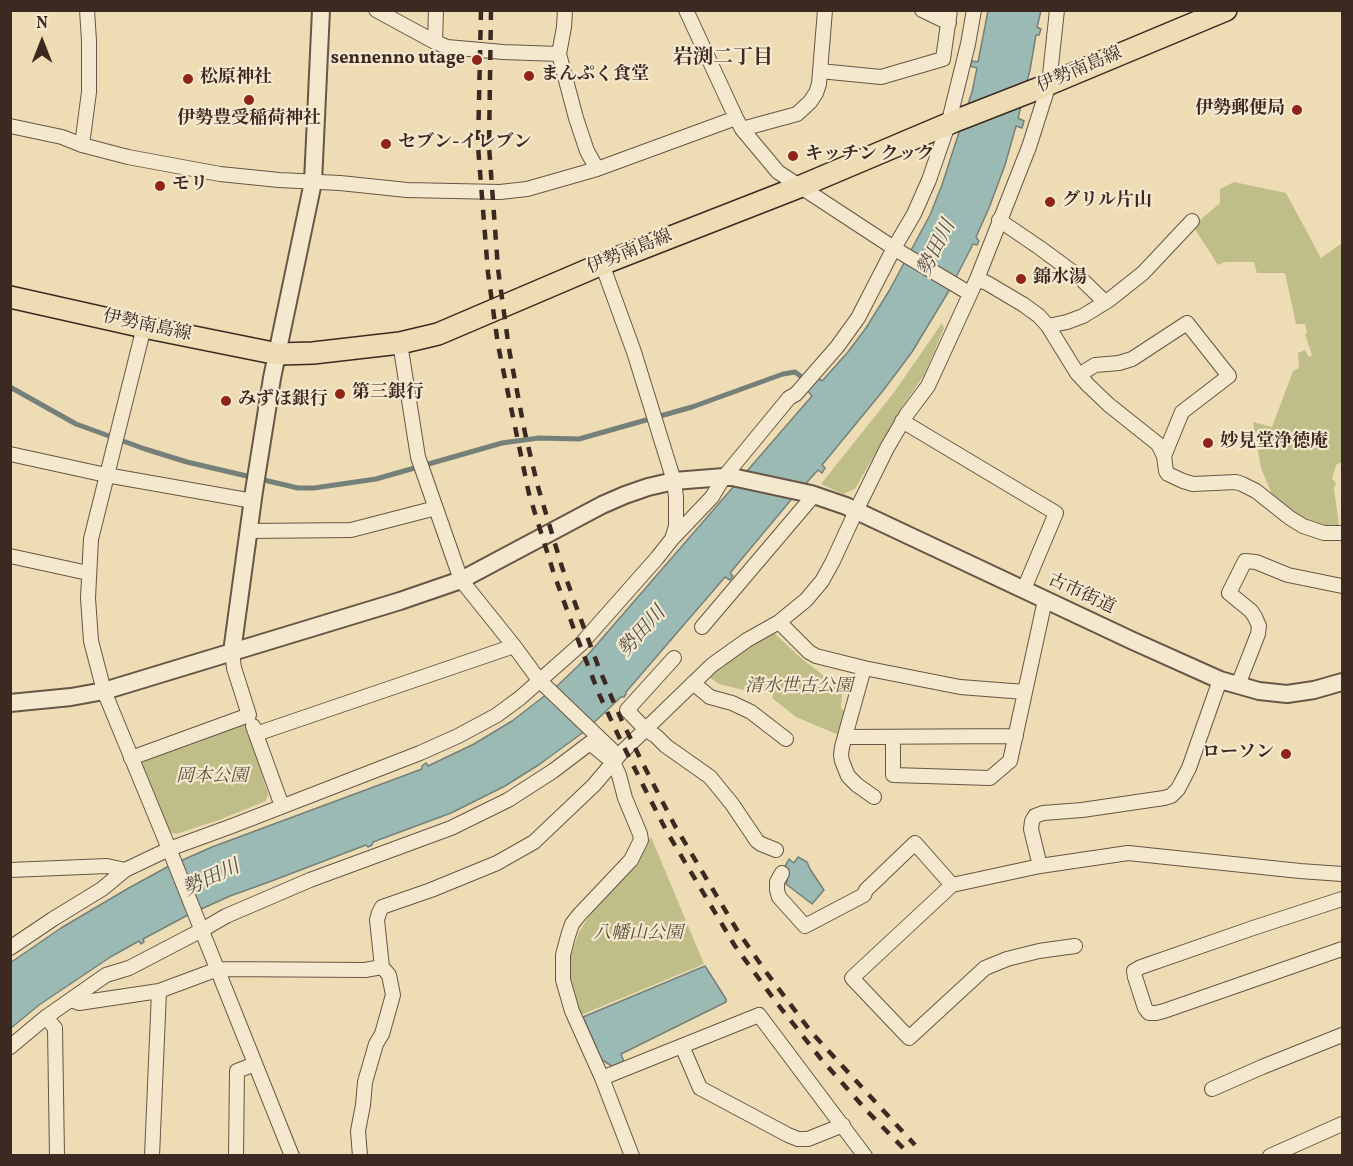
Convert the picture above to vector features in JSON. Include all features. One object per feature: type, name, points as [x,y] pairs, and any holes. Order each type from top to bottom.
[{"type":"main road","name":"伊勢南島線","points":[[10,297],[278,354],[313,353],[400,343],[438,334],[602,264],[799,187],[1226,10]]},
{"type":"street","points":[[82,145],[89,92],[87,10]]},
{"type":"street","points":[[282,806],[249,715],[234,668],[232,652],[272,378],[313,182],[321,10]]},
{"type":"street","points":[[376,10],[447,47],[559,54]]},
{"type":"street","points":[[435,42],[436,10]]},
{"type":"street","points":[[565,10],[559,54],[586,151],[597,169]]},
{"type":"street","points":[[686,10],[739,123],[778,172],[897,250],[966,291]]},
{"type":"street","points":[[10,126],[62,137],[82,145],[128,156],[220,174],[407,190],[500,192],[527,189],[739,123],[796,114],[810,102],[819,84],[825,10]]},
{"type":"street","points":[[820,71],[881,77],[943,59],[950,17],[922,10]]},
{"type":"street","points":[[10,948],[102,889],[125,870],[458,736],[542,683],[581,644],[672,539],[712,497],[789,398],[800,389],[837,347],[858,318],[897,250],[952,123],[974,10]]},
{"type":"street","points":[[360,1155],[358,1131],[365,1082],[393,995],[389,975],[382,967],[377,920],[382,908],[497,863],[526,848],[594,785],[612,756],[646,730],[712,665],[747,640],[779,622],[806,600],[822,581],[902,421],[928,386],[966,291],[976,279],[1029,147],[1057,10]]},
{"type":"street","points":[[999,220],[1078,276],[1105,302]]},
{"type":"street","points":[[1048,326],[1083,316],[1105,302],[1143,273],[1192,221]]},
{"type":"street","points":[[602,264],[634,352],[674,481],[676,526],[672,539]]},
{"type":"street","points":[[976,279],[987,283],[1039,316],[1048,326],[1079,375],[1109,405],[1158,444],[1164,456],[1168,474],[1193,484],[1236,482],[1242,484],[1256,491],[1303,526],[1324,533],[1342,533]]},
{"type":"street","points":[[1079,375],[1095,365],[1119,363],[1132,359],[1187,322],[1229,376],[1182,412],[1164,456]]},
{"type":"street","points":[[144,327],[91,539],[88,573],[91,641],[104,692],[171,852],[292,1155]]},
{"type":"street","points":[[400,343],[418,456],[461,580],[542,683],[612,756],[625,798],[640,834],[641,840],[631,860],[572,924],[562,965],[563,980],[572,1011],[634,1154]]},
{"type":"street","points":[[902,421],[1056,513],[1024,589]]},
{"type":"street","points":[[10,454],[106,476],[254,496]]},
{"type":"street","name":"古市街道","points":[[10,703],[104,692],[400,602],[461,580],[602,505],[648,487],[674,481],[728,477],[813,495],[856,511],[1220,680],[1258,691],[1287,694],[1314,690],[1342,682]]},
{"type":"street","points":[[702,627],[813,495]]},
{"type":"street","points":[[248,531],[351,530],[436,508]]},
{"type":"street","points":[[10,556],[88,573]]},
{"type":"street","points":[[1238,685],[1258,634],[1255,616],[1229,593],[1245,561],[1256,562],[1288,574],[1342,586]]},
{"type":"street","points":[[893,737],[893,776],[990,778],[1010,761],[1045,600]]},
{"type":"street","points":[[779,622],[816,656],[960,687],[1025,692]]},
{"type":"street","points":[[256,734],[514,646]]},
{"type":"street","points":[[674,658],[627,710],[646,730],[710,777],[732,804],[756,841],[776,850]]},
{"type":"street","points":[[864,668],[841,755],[846,772],[857,785],[874,797]]},
{"type":"street","points":[[1040,866],[1031,829],[1035,816],[1043,813],[1082,810],[1164,798],[1171,796],[1178,789],[1189,768],[1220,680]]},
{"type":"street","points":[[693,684],[710,698],[732,703],[751,712],[786,739]]},
{"type":"street","points":[[131,758],[249,715]]},
{"type":"street","points":[[845,737],[1016,736]]},
{"type":"street","points":[[10,1047],[46,1017],[106,975],[129,968],[200,926],[310,880],[451,828],[483,813],[544,777],[590,742],[612,756]]},
{"type":"street","points":[[782,873],[777,882],[779,897],[805,926],[864,895],[866,890],[915,843],[952,885]]},
{"type":"street","points":[[1075,946],[1007,958],[985,968],[909,1038],[852,978],[952,885],[1040,866],[1128,853],[1342,874]]},
{"type":"street","points":[[10,870],[107,866],[125,870]]},
{"type":"street","points":[[1342,899],[1134,971],[1145,1008],[1149,1013],[1156,1013],[1342,949]]},
{"type":"street","points":[[71,1000],[80,1003],[159,991],[218,969],[365,970],[382,967]]},
{"type":"street","points":[[152,1155],[159,991]]},
{"type":"street","points":[[602,1078],[759,1015],[865,1155]]},
{"type":"street","points":[[46,1017],[55,1028],[57,1155]]},
{"type":"street","points":[[1212,1089],[1342,1035]]},
{"type":"street","points":[[682,1046],[700,1088],[788,1135],[798,1139],[808,1138],[843,1125]]},
{"type":"street","points":[[236,1155],[237,1071],[255,1064]]},
{"type":"street","points":[[1270,1155],[1342,1124]]},
{"type":"green space","points":[[1234,182],[1286,193],[1321,258],[1342,243],[1342,462],[1336,465],[1332,479],[1336,483],[1334,488],[1339,526],[1303,522],[1273,497],[1261,468],[1253,422],[1272,427],[1293,371],[1299,368],[1298,353],[1305,350],[1309,357],[1312,355],[1305,334],[1307,333],[1305,324],[1296,324],[1285,273],[1257,273],[1254,262],[1225,262],[1218,265],[1193,226],[1220,203],[1220,189]]},
{"type":"green space","points":[[942,323],[944,328],[924,375],[900,410],[855,489],[843,494],[821,484],[895,391]]},
{"type":"green space","name":"清水世古公園","points":[[772,631],[842,694],[841,708],[847,714],[841,736],[796,717],[772,698],[774,692],[754,682],[743,690],[719,684],[709,677],[724,663]]},
{"type":"green space","name":"岡本公園","points":[[239,723],[247,726],[268,794],[266,801],[176,834],[167,831],[141,764],[144,759]]},
{"type":"green space","name":"八幡山公園","points":[[651,837],[704,964],[581,1015],[570,979],[571,955],[579,932],[591,913],[636,865]]},
{"type":"water","name":"勢田川","points":[[988,11],[1041,11],[1037,27],[1041,29],[1039,35],[1036,35],[1018,118],[1024,121],[1022,128],[1016,126],[1005,165],[976,237],[979,241],[977,245],[973,244],[950,289],[912,352],[822,465],[825,468],[822,473],[818,470],[790,501],[730,573],[733,576],[730,580],[725,577],[624,697],[621,697],[585,731],[505,786],[451,813],[373,842],[368,847],[366,845],[230,896],[188,915],[143,939],[144,942],[141,944],[139,941],[112,956],[39,1005],[11,1028],[10,963],[61,928],[169,866],[212,847],[422,769],[426,763],[428,766],[474,744],[512,721],[556,687],[579,665],[812,396],[807,390],[817,378],[822,381],[866,328],[930,215],[942,185],[972,92],[977,68],[970,66],[972,61],[978,62]]},
{"type":"water","points":[[798,857],[807,862],[824,890],[812,904],[786,884],[789,873],[784,868],[789,859],[794,863]]},
{"type":"water","points":[[705,966],[726,1002],[621,1054],[624,1062],[612,1066],[602,1060],[583,1017]]},
{"type":"waterway","points":[[10,387],[76,424],[145,449],[187,462],[298,488],[314,488],[376,479],[502,443],[539,438],[579,439],[692,407],[783,374],[795,372],[807,381]]},
{"type":"railway","points":[[481,10],[478,146],[488,273],[498,345],[529,494],[575,632],[599,694],[647,793],[667,832],[735,946],[821,1059],[908,1153]]},
{"type":"railway","points":[[491,10],[489,146],[498,269],[509,349],[538,487],[562,567],[600,671],[622,721],[675,826],[737,930],[812,1033],[915,1145]]},
{"type":"place","name":"sennenno utage","points":[[477,60]]},
{"type":"place","name":"まんぷく食堂","points":[[529,76]]},
{"type":"place","name":"松原神社","points":[[188,79]]},
{"type":"place","name":"伊勢豊受稲荷神社","points":[[249,100]]},
{"type":"place","name":"伊勢郵便局","points":[[1297,110]]},
{"type":"place","name":"セブン-イレブン","points":[[386,144]]},
{"type":"place","name":"キッチン クック","points":[[793,156]]},
{"type":"place","name":"モリ","points":[[160,186]]},
{"type":"place","name":"グリル片山","points":[[1050,202]]},
{"type":"place","name":"錦水湯","points":[[1021,279]]},
{"type":"place","name":"第三銀行","points":[[340,394]]},
{"type":"place","name":"みずほ銀行","points":[[226,401]]},
{"type":"place","name":"妙見堂浄徳庵","points":[[1208,443]]},
{"type":"place","name":"ローソン","points":[[1286,754]]},
{"type":"district","name":"岩渕二丁目","points":[[723,59]]}]
